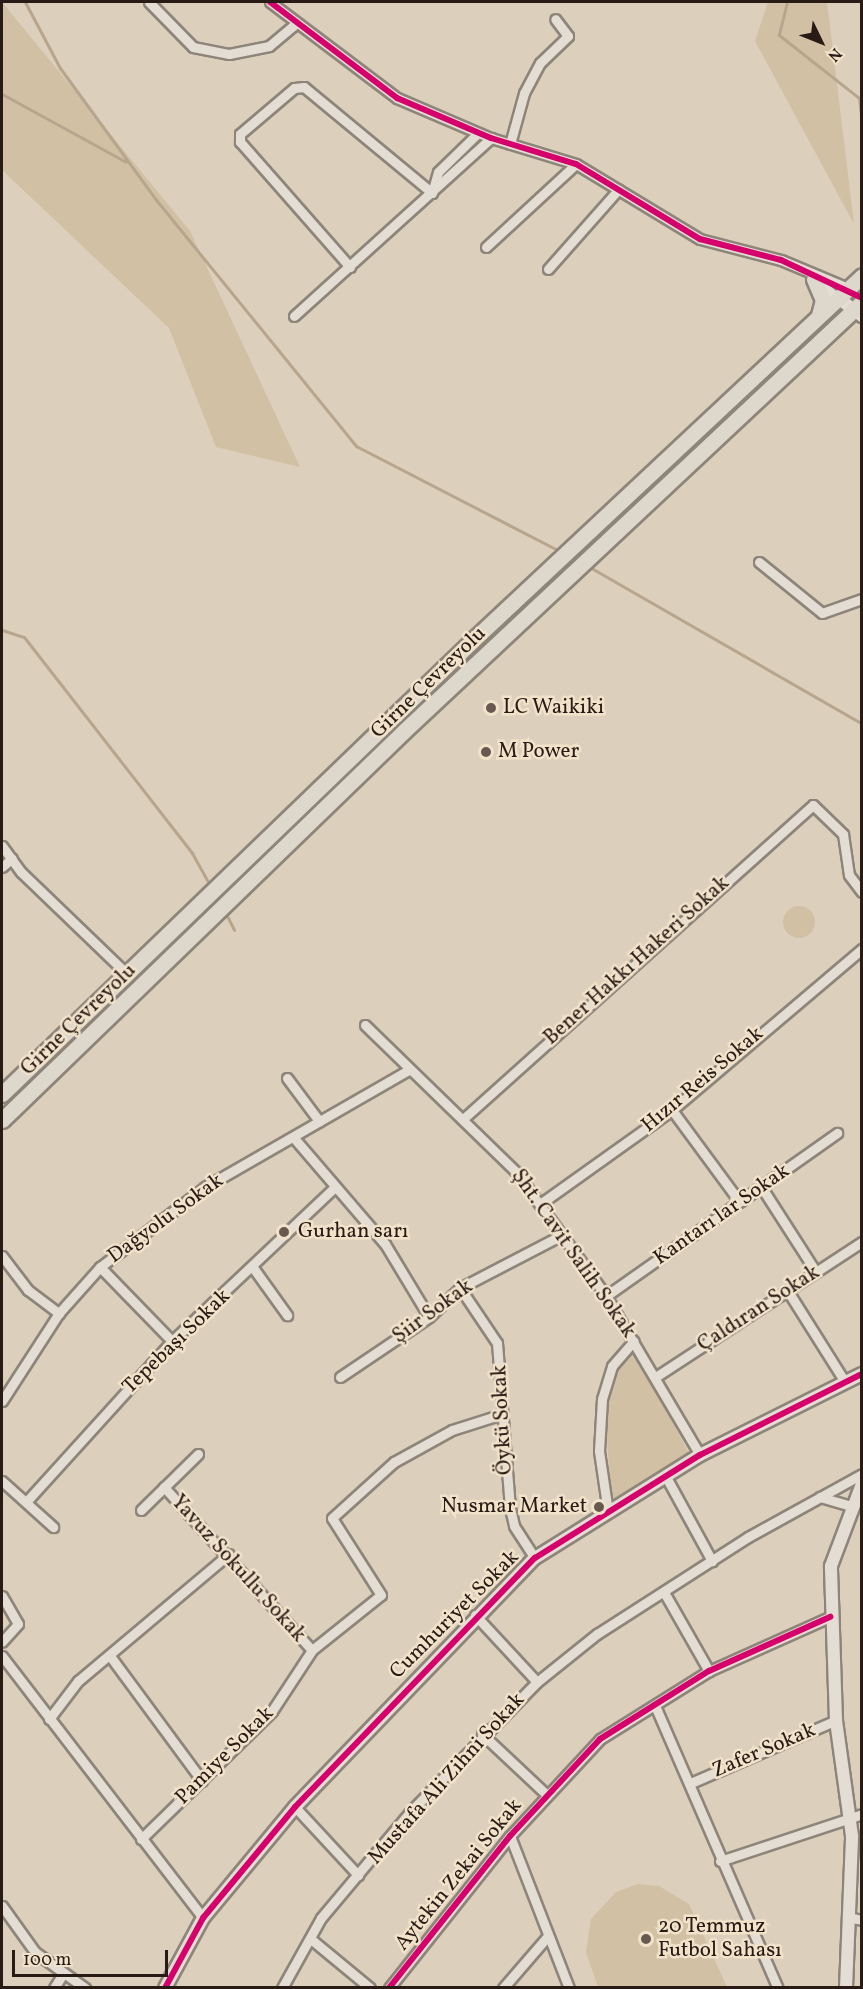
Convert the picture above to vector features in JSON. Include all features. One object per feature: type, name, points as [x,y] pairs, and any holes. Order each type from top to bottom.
[{"type":"highway","points":[[809,273],[823,300],[819,315]]},
{"type":"highway","name":"Girne Çevreyolu","points":[[2,1094],[586,533],[861,276]]},
{"type":"highway","name":"Girne Çevreyolu","points":[[2,1120],[560,584],[859,306]]},
{"type":"street","points":[[149,2],[193,47],[230,54],[269,46],[296,23]]},
{"type":"street","points":[[270,2],[397,98],[478,133],[576,164],[700,239],[809,273],[843,293],[859,306]]},
{"type":"street","points":[[510,144],[524,93],[540,63],[568,36],[555,19]]},
{"type":"street","points":[[350,267],[240,142],[240,134],[294,88],[304,87],[432,193]]},
{"type":"street","points":[[432,193],[438,172],[478,133]]},
{"type":"street","points":[[294,316],[492,138]]},
{"type":"street","points":[[486,247],[576,164]]},
{"type":"street","points":[[548,270],[618,190]]},
{"type":"street","points":[[809,273],[843,293]]},
{"type":"street","points":[[759,562],[822,613],[861,599]]},
{"type":"street","name":"Bener Hakkı Hakeri Sokak","points":[[463,1119],[813,805],[843,834],[849,875],[861,892]]},
{"type":"street","points":[[2,846],[126,973]]},
{"type":"street","points":[[2,867],[12,858]]},
{"type":"street","name":"Hızır Reis Sokak","points":[[540,1204],[672,1110],[861,949]]},
{"type":"street","name":"Şht. Cavit Salih Sokak","points":[[366,1025],[407,1071],[463,1119],[540,1204],[560,1236],[606,1296],[657,1376],[700,1455]]},
{"type":"street","name":"Dağyolu Sokak","points":[[2,1401],[59,1313],[100,1267],[205,1187],[294,1138],[319,1121],[407,1071]]},
{"type":"street","points":[[287,1078],[319,1121]]},
{"type":"street","points":[[672,1110],[739,1201]]},
{"type":"street","name":"Kantarı lar Sokak","points":[[606,1296],[837,1133]]},
{"type":"street","points":[[294,1138],[385,1244],[429,1317]]},
{"type":"street","name":"Tepebaşı Sokak","points":[[26,1502],[172,1341],[254,1269],[334,1187]]},
{"type":"street","points":[[762,1188],[816,1272]]},
{"type":"street","name":"Şiir Sokak","points":[[340,1377],[429,1317],[460,1288],[560,1236]]},
{"type":"street","name":"Çaldıran Sokak","points":[[657,1376],[789,1293],[861,1242]]},
{"type":"street","points":[[2,1256],[28,1290],[59,1313]]},
{"type":"street","points":[[100,1267],[172,1341]]},
{"type":"street","points":[[254,1269],[288,1315]]},
{"type":"street","name":"Öykü Sokak","points":[[460,1288],[497,1343],[510,1508],[514,1526],[535,1558]]},
{"type":"street","points":[[789,1293],[845,1382]]},
{"type":"street","points":[[608,1512],[599,1451],[602,1400],[612,1366],[634,1341]]},
{"type":"street","name":"Cumhuriyet Sokak","points":[[169,1985],[203,1918],[295,1807],[475,1615],[535,1558],[700,1455],[861,1374]]},
{"type":"street","name":"Pamiye Sokak","points":[[141,1839],[272,1711],[312,1650],[381,1595],[332,1518],[394,1462],[452,1430],[502,1414]]},
{"type":"street","points":[[141,1510],[198,1454]]},
{"type":"street","name":"Mustafa Ali Zihni Sokak","points":[[282,1988],[312,1940],[321,1918],[482,1734],[537,1682],[597,1634],[664,1594],[712,1561],[818,1497],[861,1474]]},
{"type":"street","points":[[666,1477],[712,1561]]},
{"type":"street","points":[[2,1481],[53,1527]]},
{"type":"street","points":[[846,1988],[857,1919],[856,1814],[836,1720],[830,1617],[831,1566],[851,1506],[861,1484]]},
{"type":"street","name":"Yavuz Sokullu Sokak","points":[[164,1487],[229,1554],[312,1650]]},
{"type":"street","points":[[818,1497],[851,1506]]},
{"type":"street","points":[[49,1719],[78,1681],[229,1554]]},
{"type":"street","points":[[664,1594],[709,1671]]},
{"type":"street","points":[[2,1596],[18,1623],[2,1642]]},
{"type":"street","points":[[475,1615],[537,1682]]},
{"type":"street","name":"Aytekin Zekai Sokak","points":[[389,1988],[510,1836],[546,1794],[600,1739],[656,1708],[709,1671],[830,1617]]},
{"type":"street","points":[[2,1656],[203,1918]]},
{"type":"street","points":[[110,1656],[202,1781]]},
{"type":"street","points":[[656,1708],[693,1782],[720,1862],[778,1988]]},
{"type":"street","name":"Zafer Sokak","points":[[693,1782],[836,1720]]},
{"type":"street","points":[[482,1734],[546,1794]]},
{"type":"street","points":[[295,1807],[358,1875]]},
{"type":"street","points":[[720,1862],[856,1814]]},
{"type":"street","points":[[510,1836],[547,1937],[569,1988]]},
{"type":"street","points":[[2,1906],[35,1952],[62,1975],[85,1988]]},
{"type":"street","points":[[503,1988],[547,1937]]},
{"type":"street","points":[[312,1940],[370,1988]]},
{"type":"street","points":[[54,1988],[62,1975]]},
{"type":"shaded area","points":[[2,2],[190,231],[300,467],[216,447],[169,328],[2,170]]},
{"type":"shaded area","points":[[768,2],[827,2],[854,224],[755,41]]},
{"type":"shaded area","points":[[799,906],[810,911],[815,922],[810,933],[799,938],[788,933],[783,922],[788,911]]},
{"type":"shaded area","points":[[634,1351],[690,1455],[611,1503],[605,1402],[614,1372]]},
{"type":"shaded area","name":"20 Temmuz Futbol Sahası","points":[[638,1884],[659,1886],[689,1904],[727,1987],[598,1987],[586,1952],[591,1919],[616,1892]]},
{"type":"waterway","points":[[25,2],[60,68],[157,201],[356,446],[559,551]]},
{"type":"waterway","points":[[787,2],[779,35],[859,98],[862,124]]},
{"type":"waterway","points":[[2,94],[126,162]]},
{"type":"waterway","points":[[586,565],[862,724]]},
{"type":"waterway","points":[[2,630],[24,637],[192,853],[210,885]]},
{"type":"waterway","points":[[225,912],[234,930]]},
{"type":"cycle path","points":[[270,2],[397,98],[491,138],[576,164],[700,239],[781,260],[862,298]]},
{"type":"cycle path","points":[[165,1988],[203,1918],[295,1807],[535,1558],[700,1455],[862,1374]]},
{"type":"cycle path","points":[[389,1988],[510,1836],[600,1739],[709,1671],[830,1617]]},
{"type":"place","name":"LC Waikiki","points":[[491,708]]},
{"type":"place","name":"M Power","points":[[486,752]]},
{"type":"place","name":"Gurhan sarı","points":[[284,1232]]},
{"type":"place","name":"Nusmar Market","points":[[599,1507]]},
{"type":"place","name":"20 Temmuz Futbol Sahası","points":[[646,1939]]}]
